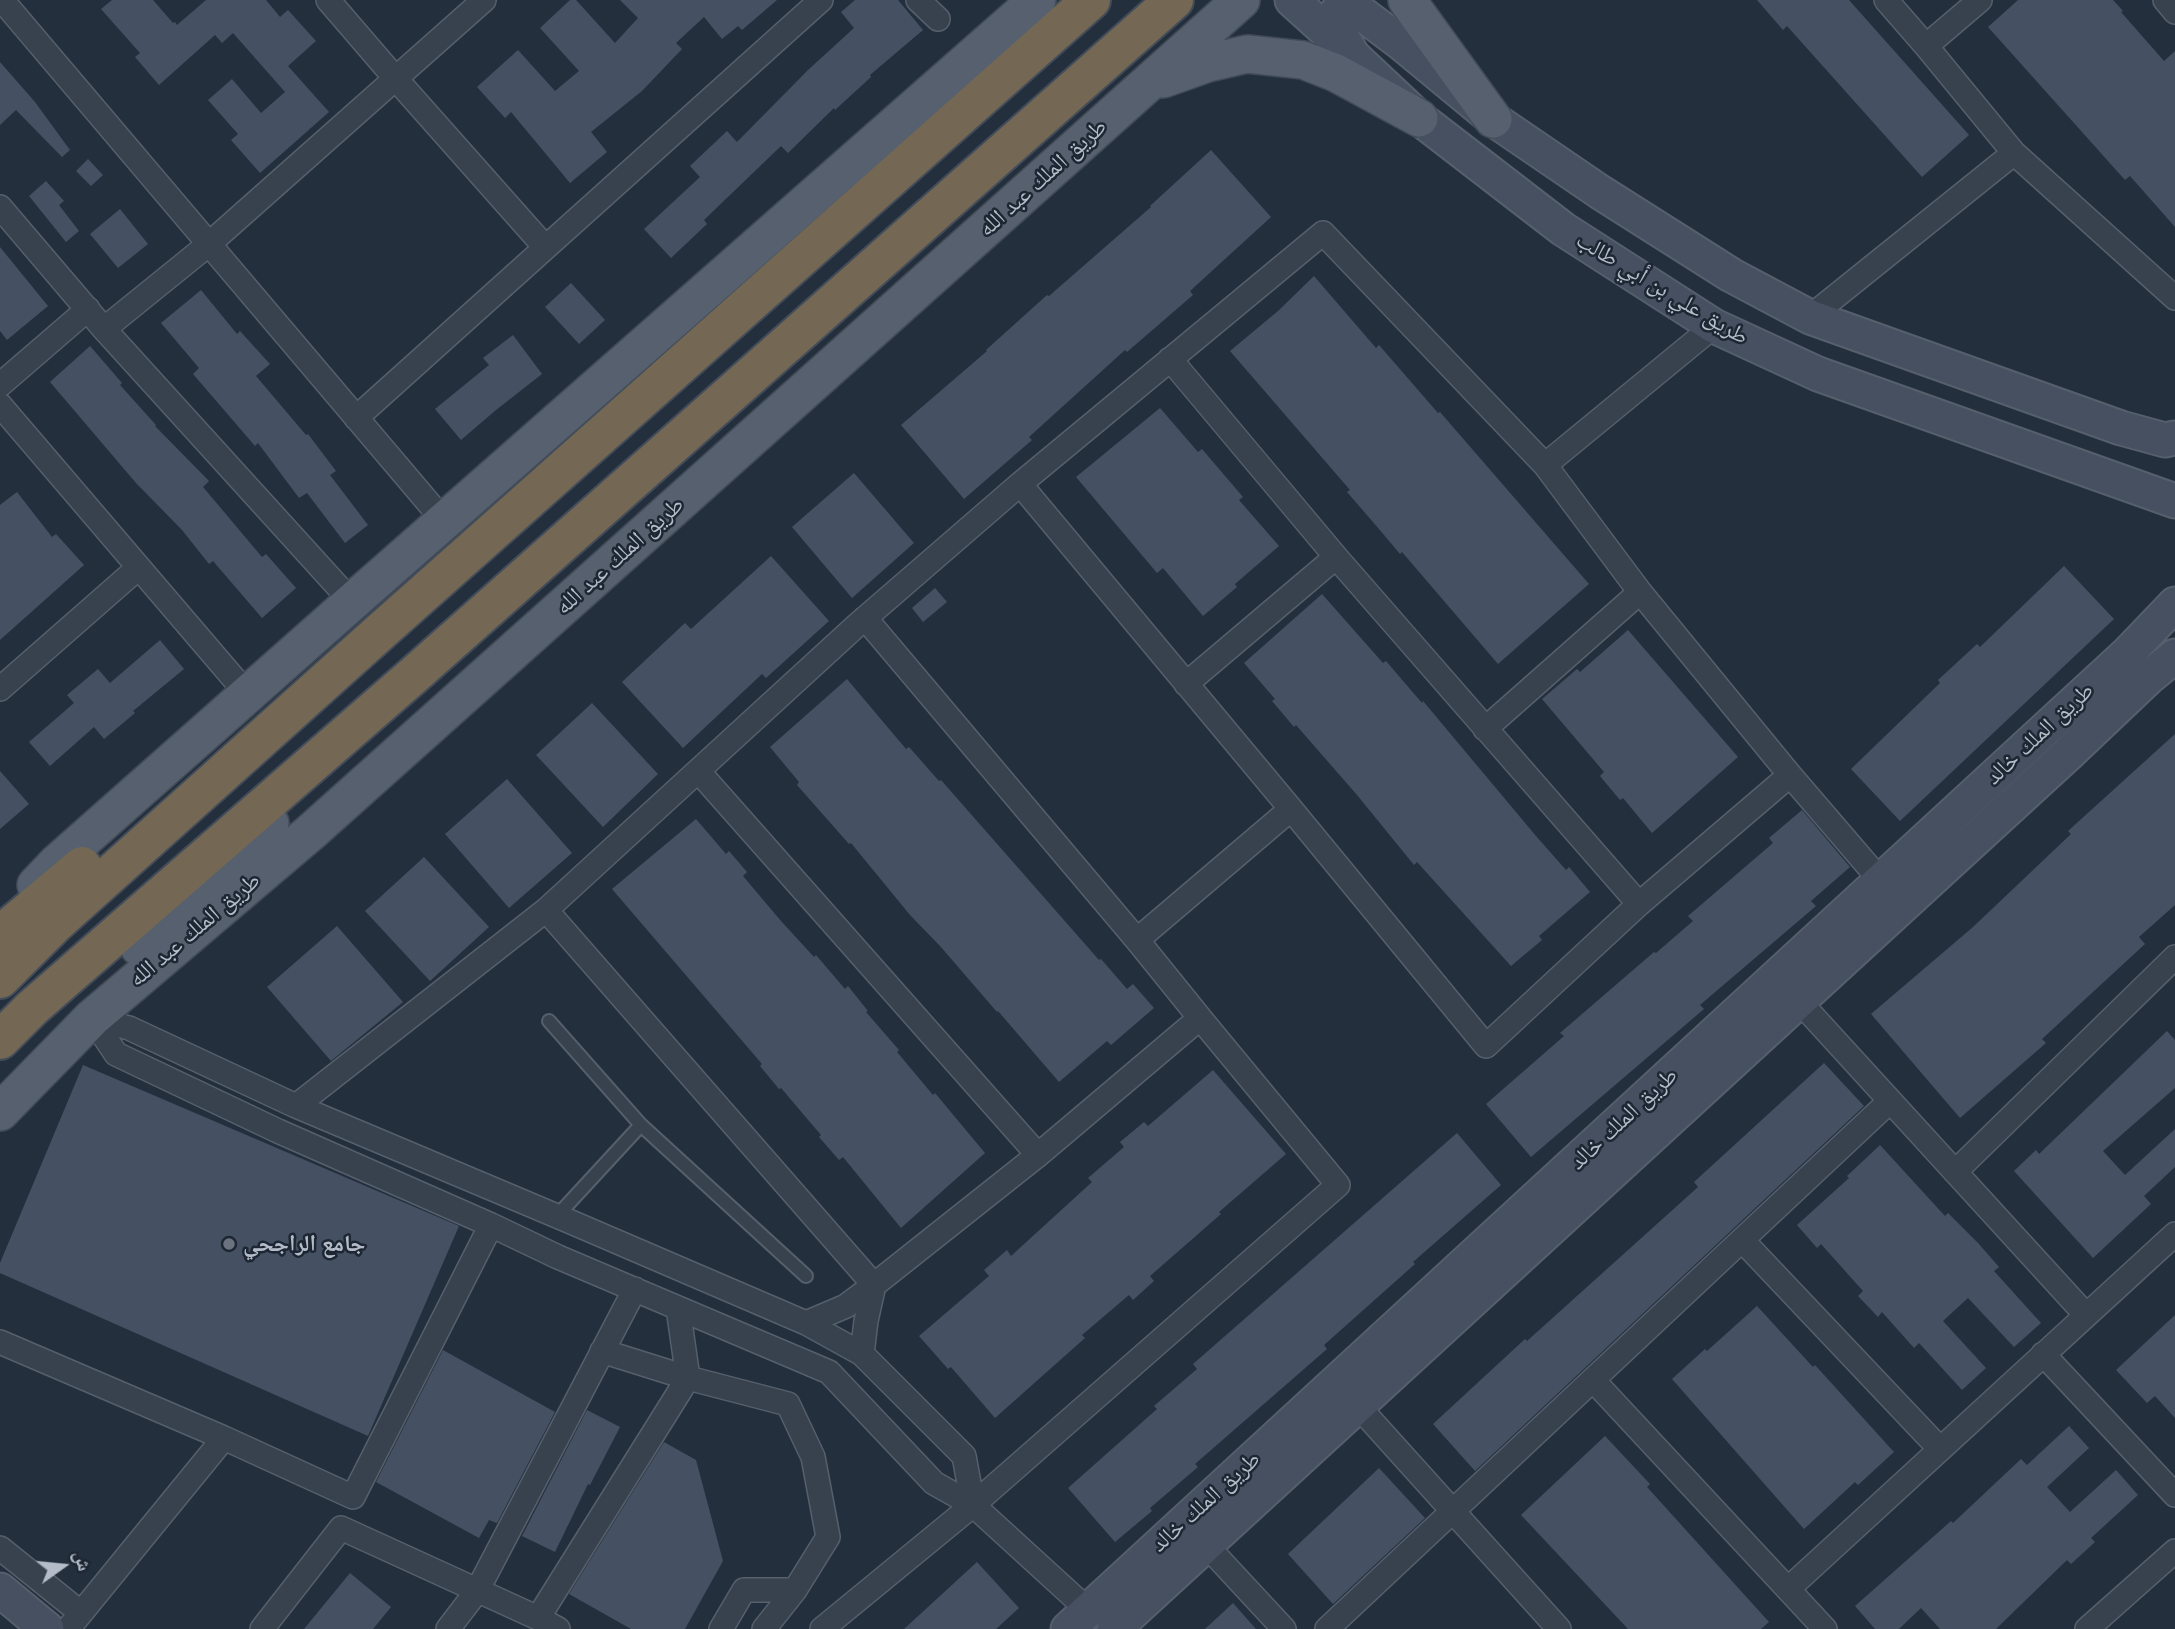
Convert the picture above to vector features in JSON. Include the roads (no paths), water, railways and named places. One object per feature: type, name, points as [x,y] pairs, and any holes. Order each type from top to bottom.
[{"type":"highway","points":[[0,979],[55,924],[380,632],[1091,0]]},
{"type":"highway","name":"طريق الملك عبد الله","points":[[0,1040],[32,1008],[415,674],[1174,0]]},
{"type":"highway","points":[[0,935],[219,750],[380,632]]},
{"type":"main road","points":[[0,921],[57,863],[1037,0]]},
{"type":"main road","points":[[1146,85],[1197,5],[1195,0]]},
{"type":"main road","name":"طريق الملك عبد الله","points":[[3,1108],[92,1018],[311,832],[1241,0]]},
{"type":"main road","name":"طريق علي بن أبي طالب","points":[[1292,0],[1419,118],[1563,229],[1714,326],[1818,374],[2175,501]]},
{"type":"main road","name":"طريق علي بن أبي طالب","points":[[1364,0],[1401,43]]},
{"type":"main road","points":[[1407,0],[1493,119]]},
{"type":"main road","name":"طريق علي بن أبي طالب","points":[[1353,55],[1334,24],[1337,12],[1349,4],[1493,119],[1600,192],[1731,275],[1810,317],[2121,428],[2165,440],[2175,438]]},
{"type":"main road","points":[[1146,85],[1208,63],[1247,54],[1303,60],[1336,73],[1419,118]]},
{"type":"main road","name":"طريق الملك خالد","points":[[1090,1623],[2128,653],[2175,604]]},
{"type":"main road","name":"طريق الملك خالد","points":[[1090,1623],[1206,1545],[2175,656]]},
{"type":"main road","points":[[3,1108],[39,1049],[124,962],[329,767],[415,674]]},
{"type":"main road","points":[[0,1590],[47,1629]]},
{"type":"street","points":[[2,0],[444,521]]},
{"type":"street","points":[[328,0],[545,247]]},
{"type":"street","points":[[104,328],[209,244],[484,0]]},
{"type":"street","points":[[356,418],[821,0]]},
{"type":"street","points":[[918,0],[938,19]]},
{"type":"street","points":[[1886,0],[2014,153],[2175,298]]},
{"type":"street","points":[[1926,46],[1980,0]]},
{"type":"street","points":[[2165,0],[2175,12]]},
{"type":"street","points":[[1810,317],[2014,153]]},
{"type":"street","points":[[0,207],[104,328],[352,602]]},
{"type":"street","points":[[296,1106],[546,910],[865,618],[1020,484],[1322,233],[1545,465],[1640,592],[1881,881]]},
{"type":"street","points":[[0,385],[88,309]]},
{"type":"street","points":[[1545,465],[1714,326]]},
{"type":"street","points":[[1170,359],[1336,557],[1639,904]]},
{"type":"street","points":[[0,405],[248,695]]},
{"type":"street","points":[[1020,484],[1486,1046],[1639,904],[1790,775]]},
{"type":"street","points":[[1186,684],[1336,557]]},
{"type":"street","points":[[0,689],[138,568]]},
{"type":"street","points":[[1485,729],[1640,592]]},
{"type":"street","points":[[822,1629],[973,1505],[1338,1185],[1137,940],[865,618]]},
{"type":"street","points":[[699,772],[1038,1155]]},
{"type":"street","points":[[1137,940],[1291,808]]},
{"type":"street","points":[[546,910],[873,1285]]},
{"type":"street","points":[[1955,1172],[2175,957]]},
{"type":"street","points":[[1799,1001],[2086,1315]]},
{"type":"street","points":[[92,1018],[129,1028],[296,1106],[806,1323],[862,1354],[964,1456],[973,1505]]},
{"type":"street","points":[[92,1018],[116,1054],[278,1131],[558,1257],[829,1372],[934,1483],[973,1505],[1090,1623]]},
{"type":"street","points":[[806,1323],[846,1306],[1038,1155],[1200,1018]]},
{"type":"street","points":[[1327,1629],[1890,1101]]},
{"type":"street","points":[[0,1342],[224,1438],[353,1497],[491,1225]]},
{"type":"street","points":[[1788,1589],[2175,1234]]},
{"type":"street","points":[[1742,1240],[1940,1449]]},
{"type":"street","points":[[862,1354],[873,1285]]},
{"type":"street","points":[[448,1629],[477,1591],[635,1289]]},
{"type":"street","points":[[262,1629],[341,1528],[548,1624],[688,1378],[678,1308]]},
{"type":"street","points":[[603,1351],[688,1378],[788,1404],[813,1457],[828,1537],[795,1590],[764,1629]]},
{"type":"street","points":[[2043,1354],[2175,1495]]},
{"type":"street","points":[[1593,1380],[1825,1629]]},
{"type":"street","points":[[1358,1406],[1559,1629]]},
{"type":"street","points":[[0,1548],[74,1621],[224,1438]]},
{"type":"street","points":[[1206,1545],[1284,1629]]},
{"type":"street","points":[[2087,1629],[2175,1551]]},
{"type":"street","points":[[722,1629],[744,1590],[795,1590]]},
{"type":"lane","points":[[549,1021],[641,1125],[806,1276]]},
{"type":"lane","points":[[558,1216],[641,1125]]},
{"type":"place","name":"جامع الراجحي","points":[[229,1244]]}]
